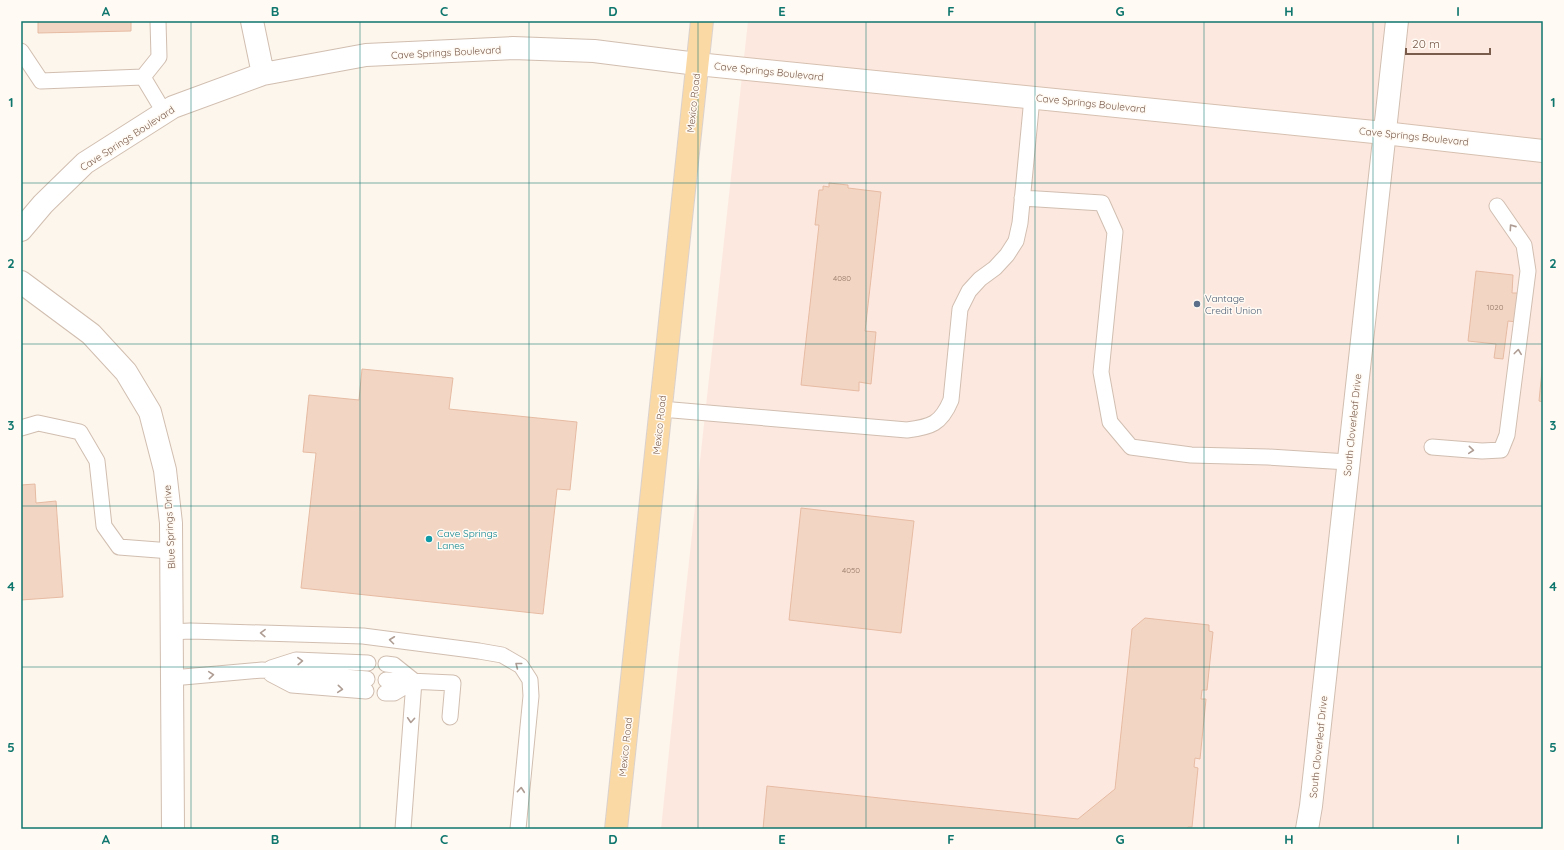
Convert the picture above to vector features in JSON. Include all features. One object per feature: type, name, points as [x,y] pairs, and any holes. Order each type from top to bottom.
[{"type":"main road","name":"Mexico Road","points":[[616,829],[702,21]]},
{"type":"street","points":[[252,21],[263,74]]},
{"type":"street","name":"South Cloverleaf Drive","points":[[1307,829],[1316,766],[1397,21]]},
{"type":"street","name":"Cave Springs Boulevard","points":[[21,230],[43,204],[85,163],[173,107],[263,74],[366,55],[513,48],[594,51],[697,64],[1384,133],[1543,151]]},
{"type":"street","name":"Blue Springs Drive","points":[[21,282],[91,334],[126,372],[150,412],[165,470],[170,523],[173,829]]},
{"type":"lane","points":[[143,77],[159,56],[158,21]]},
{"type":"lane","points":[[21,52],[41,81],[143,77]]},
{"type":"lane","points":[[143,77],[164,112]]},
{"type":"lane","points":[[660,409],[907,430],[924,428],[938,422],[945,413],[951,400],[960,309],[969,291],[980,279],[995,268],[1007,255],[1016,241],[1020,223],[1032,98]]},
{"type":"lane","points":[[1022,198],[1102,203],[1115,232],[1101,372],[1110,422],[1131,447],[1190,455],[1268,457],[1348,462]]},
{"type":"lane","points":[[1432,447],[1482,451],[1501,450],[1507,435],[1528,272],[1524,245],[1497,206]]},
{"type":"lane","points":[[21,428],[38,424],[80,432],[97,461],[104,526],[120,547],[171,551]]},
{"type":"lane","points":[[172,632],[190,631],[363,636],[479,651],[502,655],[515,662],[522,666],[530,680],[530,696],[518,829]]},
{"type":"lane","points":[[172,678],[262,670],[296,660],[368,663]]},
{"type":"lane","points":[[386,664],[394,665],[414,681]]},
{"type":"lane","points":[[262,670],[366,685]]},
{"type":"lane","points":[[403,829],[414,681]]},
{"type":"lane","points":[[385,686],[394,693],[414,681],[453,683],[450,717]]},
{"type":"shaded area","points":[[748,21],[1543,21],[1543,829],[661,829]]},
{"type":"building","points":[[38,21],[131,21],[131,31],[38,33]]},
{"type":"building","points":[[829,183],[848,185],[848,188],[881,192],[865,331],[876,332],[871,384],[859,382],[859,391],[801,385],[819,225],[815,225],[819,190],[823,190],[823,186],[829,187]]},
{"type":"building","points":[[1476,271],[1513,275],[1512,293],[1520,293],[1517,322],[1508,321],[1503,359],[1494,358],[1496,344],[1468,341]]},
{"type":"building","points":[[1543,360],[1543,402],[1539,401]]},
{"type":"building","name":"Cave Springs Lanes","points":[[362,369],[453,378],[449,409],[577,422],[570,490],[557,489],[543,614],[301,588],[316,453],[303,452],[309,395],[359,400]]},
{"type":"building","points":[[35,484],[36,503],[56,501],[63,597],[21,600],[21,485]]},
{"type":"building","points":[[801,508],[914,521],[901,633],[789,620]]},
{"type":"building","points":[[1145,618],[1209,625],[1209,631],[1213,632],[1207,690],[1202,690],[1201,699],[1206,699],[1200,759],[1195,758],[1194,767],[1198,768],[1192,827],[1188,827],[1187,829],[763,829],[767,786],[1078,819],[1115,789],[1132,629]]},
{"type":"place","name":"Vantage Credit Union","points":[[1197,304]]},
{"type":"place","name":"Cave Springs Lanes","points":[[429,539]]}]
